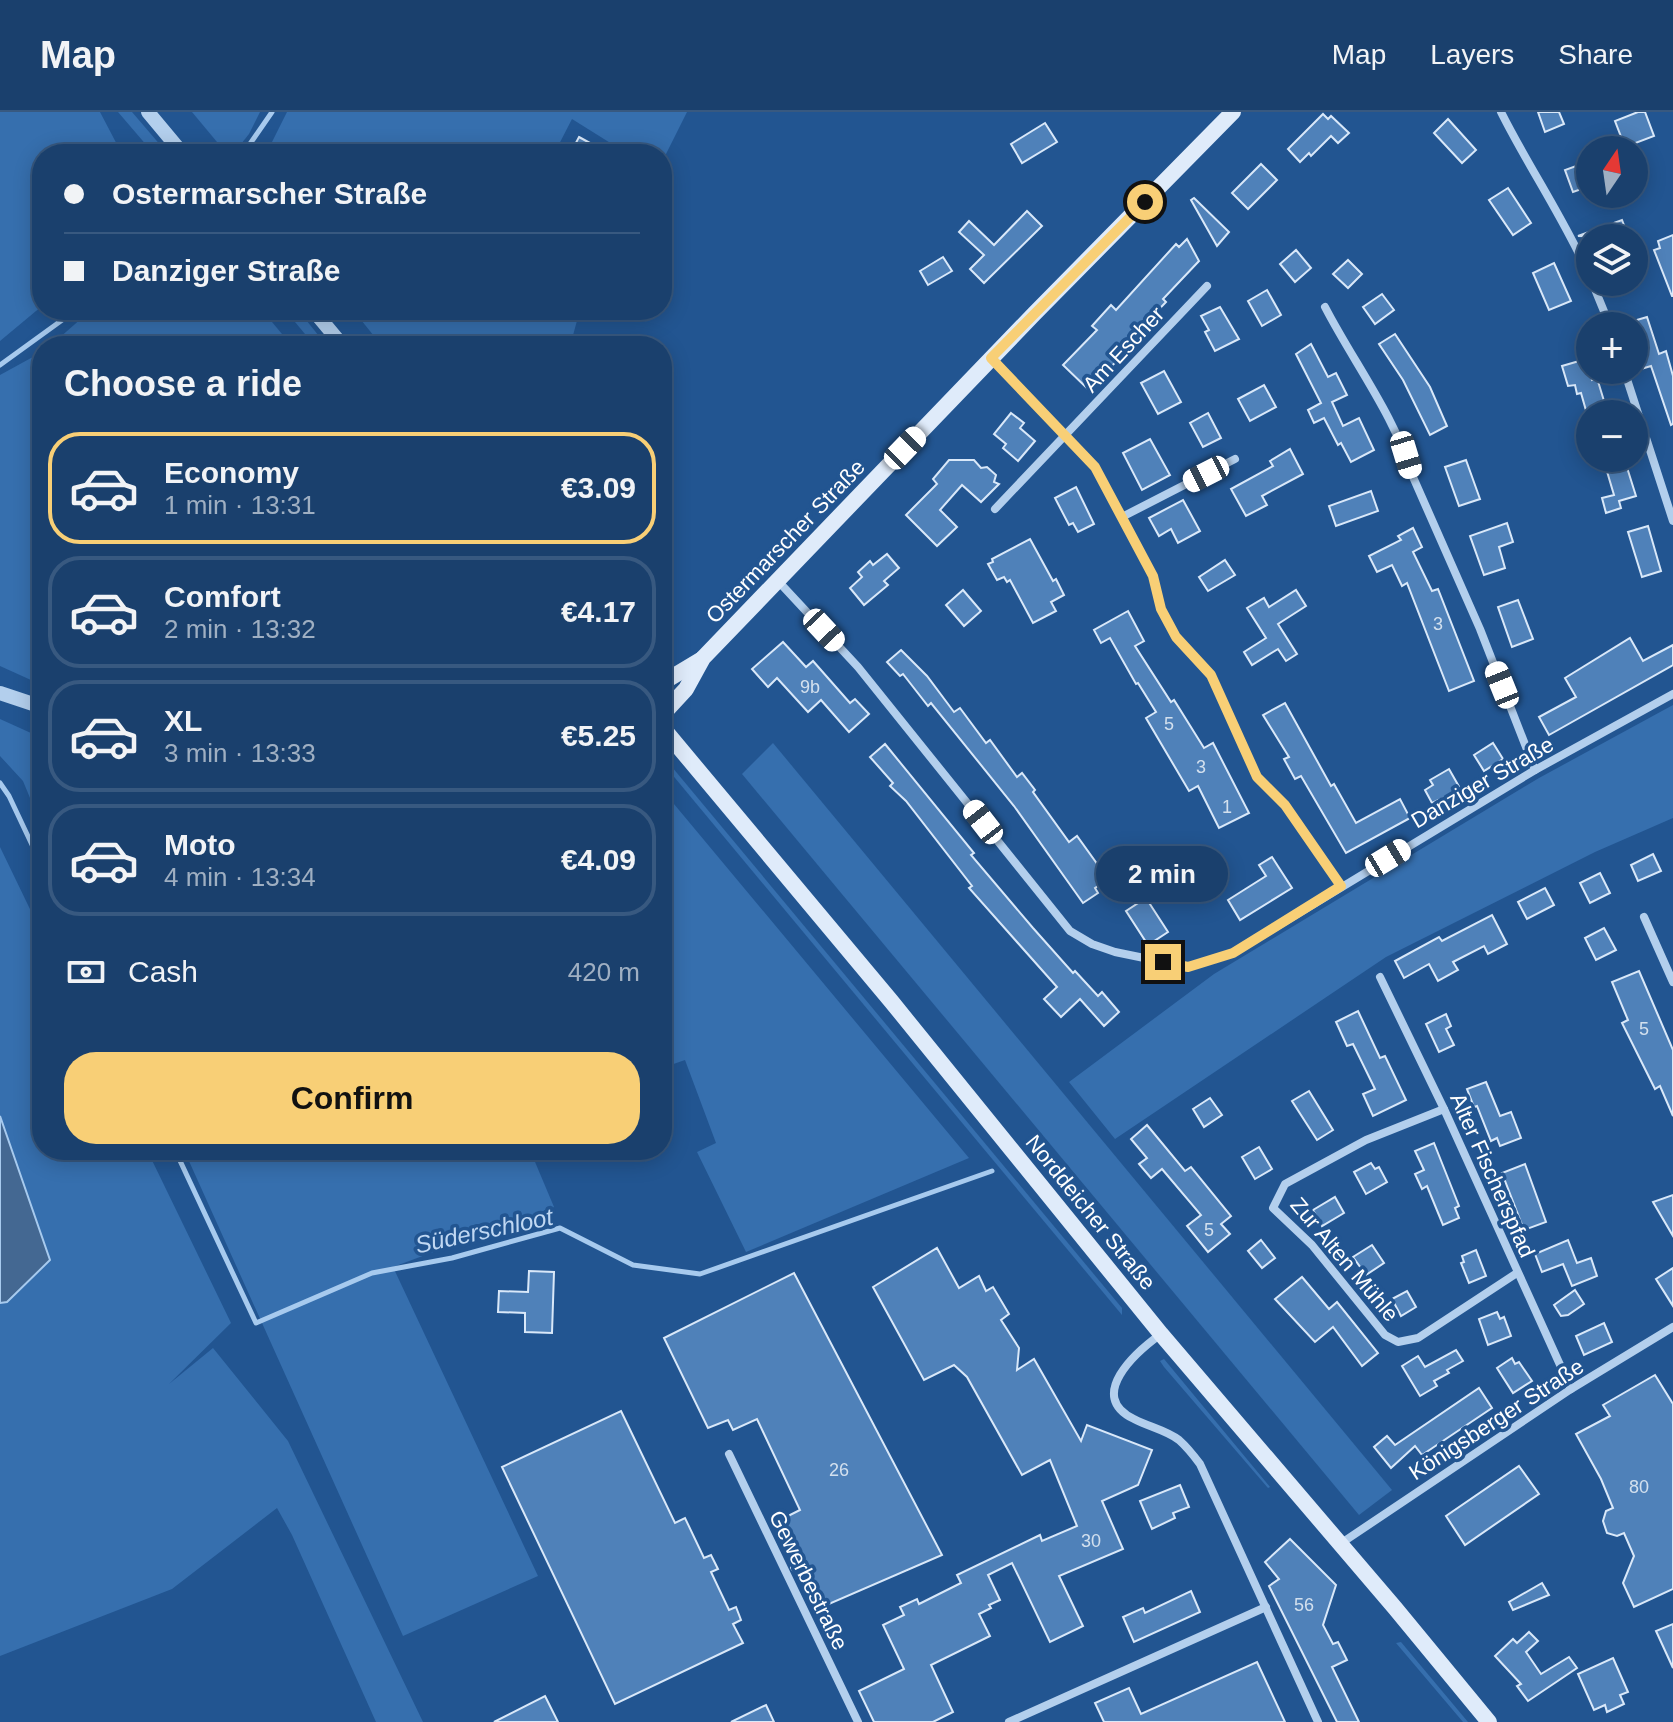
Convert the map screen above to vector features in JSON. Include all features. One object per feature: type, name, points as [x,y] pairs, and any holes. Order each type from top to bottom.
[{"type":"main road","name":"Ostermarscher Straße","points":[[672,677],[703,658],[1233,112]]},
{"type":"main road","name":"Ostermarscher Straße","points":[[672,704],[686,689],[703,658]]},
{"type":"main road","name":"Norddeicher Straße","points":[[672,739],[881,988],[1161,1334],[1489,1722]]},
{"type":"street","points":[[148,112],[175,144]]},
{"type":"street","points":[[1501,112],[1576,244]]},
{"type":"street","name":"Am Escher","points":[[995,509],[1207,286]]},
{"type":"street","points":[[1325,307],[1406,455],[1480,629],[1535,770]]},
{"type":"street","points":[[321,320],[335,336]]},
{"type":"street","points":[[991,358],[1095,467],[1153,576],[1161,609],[1176,637],[1211,675],[1257,777],[1285,805],[1341,886]]},
{"type":"street","points":[[1629,384],[1673,521]]},
{"type":"street","points":[[1122,517],[1235,459]]},
{"type":"street","name":"Danziger Straße","points":[[778,580],[868,679],[1070,931],[1092,944],[1188,967],[1233,953],[1535,770],[1673,694]]},
{"type":"street","points":[[0,693],[32,704]]},
{"type":"street","points":[[1644,917],[1673,982]]},
{"type":"street","name":"Alter Fischerspfad","points":[[1380,977],[1444,1109],[1571,1389]]},
{"type":"street","name":"Zur Alten Mühle","points":[[1444,1109],[1366,1140],[1285,1184],[1273,1208],[1312,1245],[1385,1335],[1398,1342],[1418,1338],[1517,1273]]},
{"type":"street","name":"Königsberger Straße","points":[[1340,1544],[1571,1389],[1673,1327]]},
{"type":"street","points":[[1161,1334],[1125,1366],[1115,1381],[1114,1399],[1121,1412],[1182,1442],[1200,1464],[1318,1722]]},
{"type":"street","name":"Gewerbestraße","points":[[729,1454],[858,1722]]},
{"type":"street","points":[[1009,1722],[1266,1607]]},
{"type":"shaded area","points":[[0,112],[100,112],[117,144],[32,144],[32,314],[0,341]]},
{"type":"shaded area","points":[[118,112],[132,112],[159,144],[145,144]]},
{"type":"shaded area","points":[[192,112],[260,112],[241,144],[219,144]]},
{"type":"shaded area","points":[[287,112],[687,112],[671,144],[612,144],[572,119],[559,144],[271,144]]},
{"type":"shaded area","points":[[80,320],[270,320],[284,336],[61,336]]},
{"type":"shaded area","points":[[293,320],[306,320],[319,336],[307,336]]},
{"type":"shaded area","points":[[361,320],[577,320],[573,336],[374,336]]},
{"type":"shaded area","points":[[32,357],[32,680],[0,666],[0,375]]},
{"type":"shaded area","points":[[1673,705],[1673,818],[1595,852],[1386,957],[1115,1139],[1069,1082],[1214,974],[1539,778]]},
{"type":"shaded area","points":[[0,719],[32,733],[32,803],[23,781],[0,756]]},
{"type":"shaded area","points":[[773,743],[1392,1490],[1359,1515],[742,774]]},
{"type":"shaded area","points":[[672,767],[1122,1308],[1122,1315],[672,774]]},
{"type":"shaded area","points":[[672,802],[969,1158],[746,1252],[697,1152],[716,1143],[685,1060],[672,1065]]},
{"type":"shaded area","points":[[0,847],[32,913],[32,1160],[152,1160],[231,1323],[169,1384],[213,1348],[288,1441],[423,1722],[376,1722],[277,1508],[172,1589],[0,1656],[0,1303],[7,1302],[49,1260],[0,1116]]},
{"type":"shaded area","points":[[0,1116],[50,1260],[7,1302],[0,1303]]},
{"type":"shaded area","points":[[189,1160],[534,1160],[554,1207],[393,1267],[538,1576],[403,1636]]},
{"type":"shaded area","points":[[1164,1359],[1270,1487],[1164,1367],[1160,1361]]},
{"type":"shaded area","points":[[1401,1642],[1468,1722],[1463,1722],[1396,1643]]},
{"type":"building","points":[[1538,112],[1559,112],[1564,124],[1545,132]]},
{"type":"building","points":[[1645,112],[1654,136],[1621,136],[1615,121]]},
{"type":"building","points":[[1323,114],[1328,119],[1331,116],[1349,133],[1338,143],[1331,136],[1311,156],[1309,153],[1300,162],[1288,149]]},
{"type":"building","points":[[1448,119],[1476,150],[1462,163],[1434,133]]},
{"type":"building","points":[[1045,123],[1057,142],[1022,163],[1011,144]]},
{"type":"building","points":[[579,137],[592,144],[575,144]]},
{"type":"building","points":[[1261,164],[1277,180],[1248,209],[1232,193]]},
{"type":"building","points":[[1576,166],[1576,191],[1573,192],[1565,170]]},
{"type":"building","points":[[1508,188],[1531,223],[1513,235],[1489,200]]},
{"type":"building","points":[[1194,198],[1229,232],[1217,246],[1191,200]]},
{"type":"building","points":[[1027,211],[1042,226],[984,283],[970,269],[984,255],[959,232],[969,221],[994,245]]},
{"type":"building","points":[[1673,235],[1672,296],[1654,250],[1660,248],[1658,241]]},
{"type":"building","points":[[1187,239],[1199,261],[1163,299],[1166,302],[1090,391],[1063,365],[1097,330],[1092,326],[1111,305],[1116,310],[1176,244],[1179,247]]},
{"type":"building","points":[[1296,250],[1311,268],[1295,282],[1280,264]]},
{"type":"building","points":[[943,257],[952,271],[928,285],[920,271]]},
{"type":"building","points":[[1348,260],[1362,274],[1348,288],[1333,274]]},
{"type":"building","points":[[1554,263],[1571,301],[1549,310],[1533,273]]},
{"type":"building","points":[[1267,290],[1281,315],[1262,326],[1248,301]]},
{"type":"building","points":[[1382,294],[1394,310],[1375,324],[1363,307]]},
{"type":"building","points":[[1220,307],[1239,339],[1215,351],[1201,316]]},
{"type":"building","points":[[1648,320],[1659,354],[1666,351],[1673,376],[1671,425],[1651,366],[1648,367]]},
{"type":"building","points":[[1395,334],[1430,387],[1447,426],[1430,435],[1403,380],[1379,344]]},
{"type":"building","points":[[1311,344],[1328,377],[1336,373],[1347,395],[1332,402],[1343,426],[1359,418],[1374,450],[1351,462],[1324,418],[1314,423],[1308,410],[1321,403],[1296,354]]},
{"type":"building","points":[[1576,362],[1576,384],[1599,384],[1604,400],[1583,400],[1581,393],[1577,394],[1575,385],[1568,386],[1562,366]]},
{"type":"building","points":[[1164,371],[1181,402],[1158,414],[1141,383]]},
{"type":"building","points":[[1264,385],[1276,407],[1250,421],[1238,399]]},
{"type":"building","points":[[1011,413],[1024,423],[1020,428],[1035,441],[1018,461],[1003,448],[1006,444],[994,434]]},
{"type":"building","points":[[1208,413],[1221,438],[1203,447],[1190,423]]},
{"type":"building","points":[[1150,439],[1170,475],[1142,490],[1123,453]]},
{"type":"building","points":[[1290,449],[1303,474],[1262,496],[1267,505],[1246,516],[1231,489],[1273,466],[1270,461]]},
{"type":"building","points":[[949,460],[974,460],[981,468],[987,467],[996,475],[994,482],[999,484],[981,502],[962,485],[940,510],[957,527],[937,546],[906,515],[937,484],[933,479]]},
{"type":"building","points":[[1466,460],[1480,499],[1459,506],[1445,467]]},
{"type":"building","points":[[1607,472],[1628,472],[1636,496],[1619,501],[1621,508],[1606,513],[1602,498],[1614,495]]},
{"type":"building","points":[[1076,487],[1094,524],[1078,532],[1073,523],[1069,525],[1055,498]]},
{"type":"building","points":[[1371,491],[1378,511],[1336,526],[1329,506]]},
{"type":"building","points":[[1183,500],[1200,531],[1178,543],[1171,529],[1159,536],[1149,518]]},
{"type":"building","points":[[1507,523],[1513,542],[1499,547],[1505,568],[1484,575],[1470,536]]},
{"type":"building","points":[[1648,526],[1661,571],[1642,577],[1628,532]]},
{"type":"building","points":[[1413,528],[1422,547],[1413,552],[1432,591],[1438,589],[1474,681],[1449,691],[1407,583],[1402,586],[1392,565],[1377,572],[1369,556],[1401,540],[1398,536]]},
{"type":"building","points":[[1030,539],[1064,595],[1051,602],[1056,611],[1033,623],[1010,580],[1007,582],[1004,577],[997,580],[988,564]]},
{"type":"building","points":[[887,554],[899,568],[884,581],[888,585],[864,605],[850,588],[862,577],[858,572],[870,561],[873,565]]},
{"type":"building","points":[[1225,560],[1235,575],[1208,591],[1199,577]]},
{"type":"building","points":[[963,590],[981,611],[964,626],[946,605]]},
{"type":"building","points":[[1296,590],[1306,606],[1278,624],[1297,654],[1286,661],[1278,649],[1252,665],[1244,652],[1266,638],[1247,608],[1264,598],[1269,607]]},
{"type":"building","points":[[1518,600],[1533,639],[1512,647],[1498,607]]},
{"type":"building","points":[[1128,611],[1144,641],[1135,646],[1204,748],[1213,743],[1249,813],[1219,828],[1198,786],[1189,791],[1146,718],[1156,712],[1110,638],[1101,643],[1094,630]]},
{"type":"building","points":[[1630,638],[1643,661],[1673,645],[1673,665],[1549,735],[1539,717],[1576,697],[1565,678]]},
{"type":"building","points":[[783,642],[806,667],[813,661],[850,703],[855,699],[869,714],[849,732],[821,700],[808,712],[777,678],[768,687],[752,669]]},
{"type":"building","points":[[901,650],[927,676],[954,712],[960,708],[986,743],[990,740],[1017,777],[1022,773],[1069,842],[1077,836],[1108,879],[1095,888],[1098,893],[1083,903],[1014,806],[931,703],[928,706],[903,674],[900,676],[887,662]]},
{"type":"building","points":[[1285,703],[1331,786],[1334,784],[1356,823],[1400,799],[1410,818],[1346,853],[1301,776],[1295,779],[1284,759],[1289,757],[1263,715]]},
{"type":"building","points":[[1493,743],[1503,759],[1484,771],[1474,755]]},
{"type":"building","points":[[885,744],[974,853],[971,855],[1033,928],[1073,973],[1075,971],[1098,996],[1102,992],[1119,1012],[1104,1026],[1080,999],[1061,1017],[1044,999],[1057,987],[969,888],[972,886],[870,757]]},
{"type":"building","points":[[1449,769],[1461,790],[1432,803],[1425,790],[1433,785],[1430,780]]},
{"type":"building","points":[[1653,854],[1661,871],[1638,881],[1631,865]]},
{"type":"building","points":[[1272,857],[1292,888],[1240,920],[1228,900],[1266,876],[1259,865]]},
{"type":"building","points":[[1600,873],[1610,893],[1590,903],[1580,883]]},
{"type":"building","points":[[1545,888],[1554,905],[1527,919],[1518,902]]},
{"type":"building","points":[[1146,898],[1168,932],[1148,945],[1126,911]]},
{"type":"building","points":[[1492,915],[1507,944],[1488,954],[1484,946],[1453,962],[1458,970],[1438,981],[1429,964],[1404,978],[1395,961],[1439,937],[1442,941]]},
{"type":"building","points":[[1604,928],[1616,950],[1596,960],[1585,938]]},
{"type":"building","points":[[1639,971],[1673,1050],[1673,1116],[1660,1086],[1655,1089],[1622,1023],[1628,1020],[1612,982]]},
{"type":"building","points":[[1358,1011],[1380,1058],[1385,1056],[1406,1100],[1373,1116],[1363,1094],[1375,1089],[1353,1044],[1347,1046],[1336,1022]]},
{"type":"building","points":[[1446,1014],[1451,1026],[1446,1029],[1454,1045],[1439,1052],[1426,1024]]},
{"type":"building","points":[[1486,1082],[1500,1116],[1511,1112],[1521,1138],[1500,1146],[1497,1138],[1491,1141],[1467,1089]]},
{"type":"building","points":[[1309,1091],[1333,1130],[1317,1140],[1292,1101]]},
{"type":"building","points":[[1210,1098],[1222,1115],[1204,1127],[1193,1109]]},
{"type":"building","points":[[1147,1125],[1185,1171],[1191,1167],[1231,1216],[1221,1224],[1230,1234],[1208,1252],[1187,1226],[1201,1215],[1162,1169],[1151,1178],[1139,1164],[1147,1158],[1131,1139]]},
{"type":"building","points":[[1434,1143],[1459,1206],[1455,1208],[1459,1218],[1443,1225],[1427,1186],[1422,1189],[1415,1174],[1424,1170],[1415,1151]]},
{"type":"building","points":[[1259,1147],[1272,1169],[1255,1179],[1242,1157]]},
{"type":"building","points":[[1371,1163],[1375,1169],[1379,1167],[1387,1182],[1366,1194],[1354,1172]]},
{"type":"building","points":[[1525,1164],[1546,1222],[1524,1230],[1502,1173]]},
{"type":"building","points":[[1673,1195],[1673,1236],[1653,1202]]},
{"type":"building","points":[[1335,1197],[1344,1213],[1322,1226],[1313,1210]]},
{"type":"building","points":[[1261,1240],[1275,1258],[1262,1268],[1248,1251]]},
{"type":"building","points":[[1568,1240],[1577,1263],[1591,1258],[1597,1276],[1572,1286],[1563,1264],[1542,1272],[1535,1254]]},
{"type":"building","points":[[1372,1245],[1384,1263],[1366,1275],[1353,1257]]},
{"type":"building","points":[[937,1248],[959,1288],[979,1276],[986,1291],[993,1287],[1009,1314],[1001,1320],[1019,1348],[1017,1370],[1034,1359],[1081,1441],[1087,1425],[1152,1450],[1138,1485],[1102,1501],[1123,1549],[1059,1576],[1083,1626],[1050,1642],[1012,1563],[988,1575],[1000,1600],[979,1614],[990,1636],[931,1665],[953,1712],[933,1722],[874,1722],[859,1691],[904,1669],[883,1625],[904,1615],[900,1607],[917,1599],[919,1604],[961,1583],[957,1575],[1040,1535],[1042,1541],[1077,1526],[1050,1460],[1022,1475],[967,1377],[954,1365],[924,1380],[873,1287]]},
{"type":"building","points":[[1476,1250],[1486,1276],[1469,1283],[1461,1263],[1464,1262],[1462,1256]]},
{"type":"building","points":[[1673,1268],[1673,1306],[1656,1279]]},
{"type":"building","points":[[529,1271],[554,1272],[552,1333],[525,1332],[525,1313],[498,1312],[499,1291],[528,1292]]},
{"type":"building","points":[[794,1273],[942,1555],[822,1607],[807,1576],[791,1568],[796,1556],[780,1520],[800,1510],[757,1419],[733,1430],[728,1420],[708,1428],[664,1338]]},
{"type":"building","points":[[1302,1277],[1329,1309],[1337,1302],[1378,1353],[1362,1366],[1333,1327],[1315,1342],[1275,1299]]},
{"type":"building","points":[[1575,1290],[1584,1304],[1561,1316],[1554,1305]]},
{"type":"building","points":[[1407,1291],[1416,1307],[1401,1316],[1392,1299]]},
{"type":"building","points":[[1497,1312],[1500,1319],[1504,1317],[1511,1336],[1488,1345],[1479,1319]]},
{"type":"building","points":[[1604,1323],[1612,1342],[1584,1355],[1576,1336]]},
{"type":"building","points":[[1456,1350],[1463,1361],[1447,1370],[1449,1373],[1434,1381],[1437,1386],[1420,1396],[1402,1366],[1418,1356],[1425,1367]]},
{"type":"building","points":[[1512,1358],[1515,1364],[1519,1362],[1532,1381],[1513,1393],[1497,1368]]},
{"type":"building","points":[[1655,1375],[1673,1404],[1673,1589],[1634,1607],[1623,1583],[1634,1556],[1624,1533],[1617,1536],[1607,1533],[1603,1521],[1606,1511],[1613,1508],[1576,1434],[1610,1416],[1603,1405]]},
{"type":"building","points":[[1479,1388],[1492,1408],[1422,1455],[1415,1446],[1391,1468],[1374,1447],[1387,1436],[1395,1445]]},
{"type":"building","points":[[621,1411],[675,1523],[685,1518],[704,1558],[711,1555],[718,1569],[711,1572],[729,1610],[736,1607],[741,1620],[733,1624],[743,1643],[615,1704],[502,1467]]},
{"type":"building","points":[[1519,1466],[1539,1494],[1465,1545],[1446,1516]]},
{"type":"building","points":[[1180,1485],[1189,1507],[1173,1513],[1175,1518],[1152,1529],[1140,1501]]},
{"type":"building","points":[[1290,1539],[1336,1585],[1323,1625],[1333,1644],[1338,1642],[1347,1660],[1332,1667],[1359,1722],[1337,1722],[1269,1586],[1279,1579],[1265,1562]]},
{"type":"building","points":[[1542,1583],[1549,1595],[1513,1610],[1509,1602]]},
{"type":"building","points":[[1191,1591],[1200,1612],[1134,1642],[1123,1617],[1143,1608],[1145,1613]]},
{"type":"building","points":[[1673,1624],[1673,1668],[1656,1631]]},
{"type":"building","points":[[1529,1632],[1538,1641],[1526,1652],[1541,1674],[1569,1657],[1577,1668],[1528,1701],[1517,1686],[1521,1684],[1495,1656],[1513,1639],[1517,1643]]},
{"type":"building","points":[[1613,1658],[1628,1692],[1620,1695],[1624,1704],[1607,1712],[1605,1705],[1594,1710],[1578,1674]]},
{"type":"building","points":[[1257,1662],[1285,1722],[1104,1722],[1095,1703],[1129,1688],[1141,1714]]},
{"type":"building","points":[[545,1696],[558,1722],[494,1722]]},
{"type":"building","points":[[766,1705],[774,1722],[731,1722]]},
{"type":"waterway","points":[[250,144],[272,112]]},
{"type":"waterway","points":[[40,336],[62,320]]},
{"type":"waterway","points":[[0,365],[32,342]]},
{"type":"waterway","name":"Süderschloot","points":[[0,783],[32,845]]},
{"type":"waterway","name":"Süderschloot","points":[[180,1160],[256,1323],[372,1273],[452,1258],[560,1228],[633,1265],[700,1274],[992,1171]]},
{"type":"route","points":[[1145,202],[991,358],[1095,467],[1153,576],[1161,609],[1176,637],[1211,675],[1257,777],[1285,805],[1341,886],[1233,953],[1188,967],[1163,962]]}]
